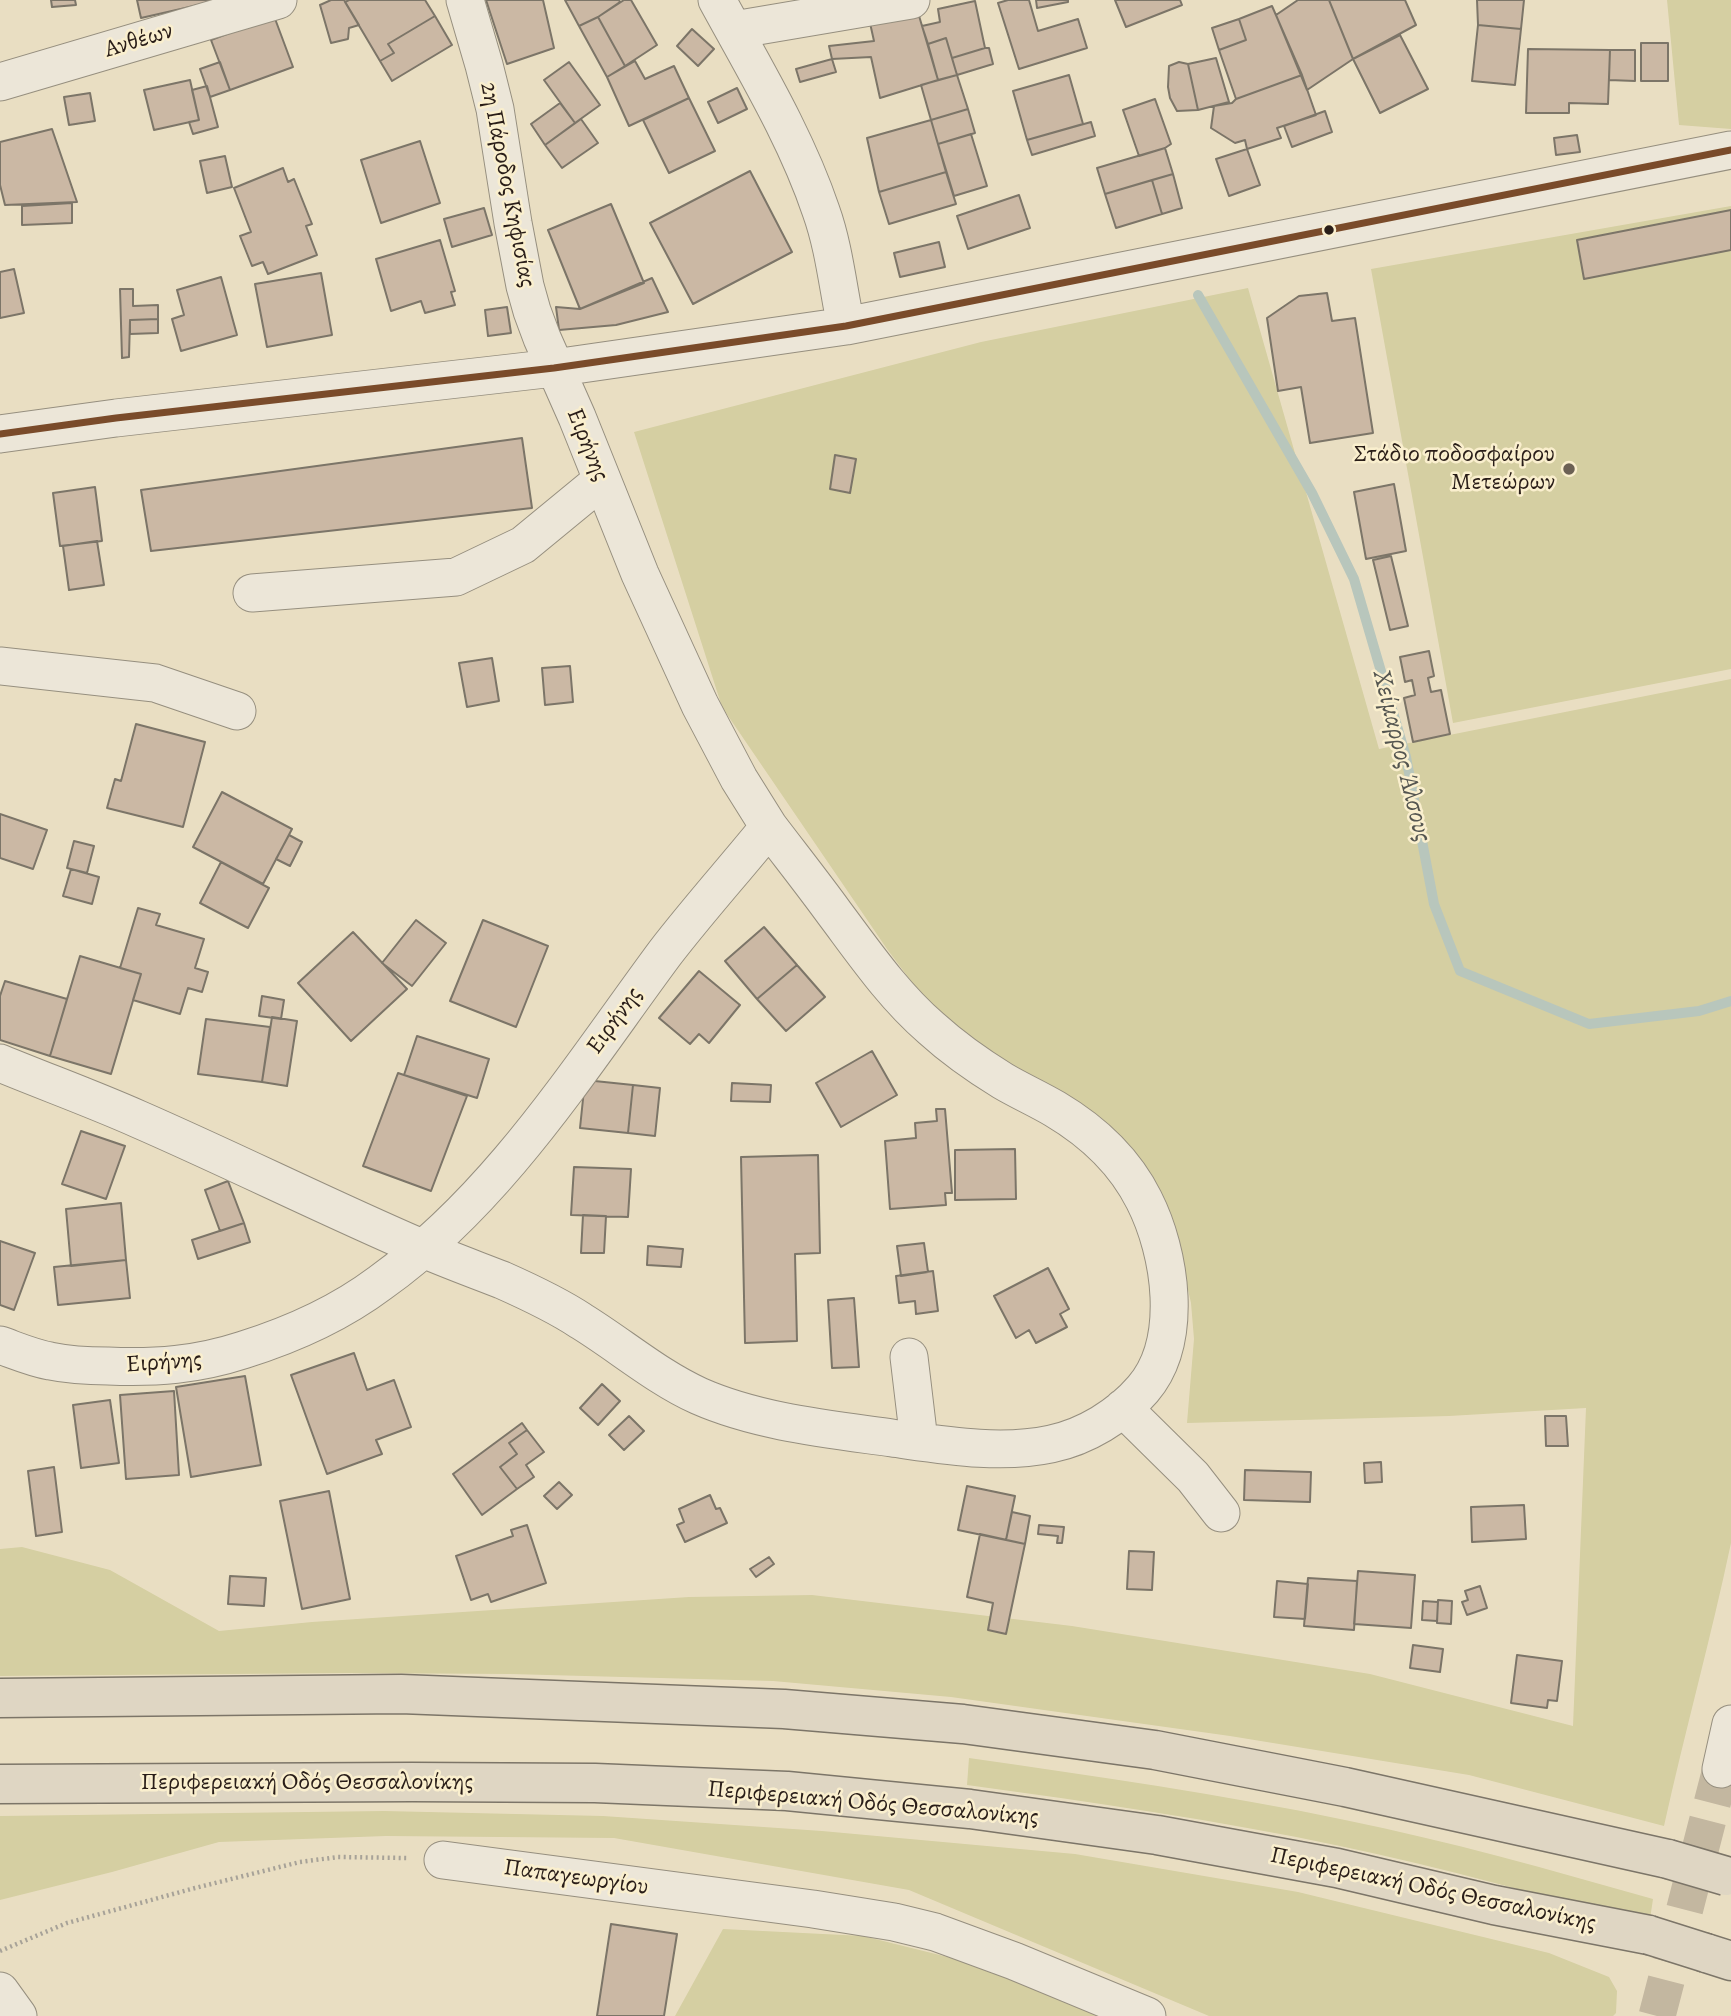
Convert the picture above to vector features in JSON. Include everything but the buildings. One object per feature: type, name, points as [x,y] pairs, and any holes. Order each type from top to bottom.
[{"type":"highway","points":[[0,1698],[401,1694],[784,1709],[963,1724],[1155,1750],[1345,1787],[1668,1859],[1728,1876]]},
{"type":"highway","name":"Περιφερειακή Οδός Θεσσαλονίκης","points":[[0,1784],[595,1783],[787,1791],[970,1809],[1157,1835],[1338,1868],[1494,1905],[1649,1935],[1718,1957]]},
{"type":"street","name":"Ανθέων","points":[[0,82],[278,0]]},
{"type":"street","name":"2η Πάροδος Κηφισίας","points":[[465,0],[495,108],[528,298],[554,369]]},
{"type":"street","points":[[846,326],[829,238],[813,189],[797,152],[726,15],[911,0]]},
{"type":"street","points":[[0,433],[554,369],[846,326],[1731,150]]},
{"type":"street","name":"Ειρήνης","points":[[0,1345],[52,1362],[173,1367],[214,1360],[262,1345],[344,1307],[380,1284],[423,1249],[482,1192],[515,1154],[668,950],[769,827],[739,779],[701,705],[640,574],[577,417],[554,369]]},
{"type":"street","points":[[252,593],[456,577],[523,545],[603,480]]},
{"type":"street","points":[[0,666],[155,683],[237,711]]},
{"type":"street","points":[[0,1063],[146,1122],[423,1249],[542,1298],[673,1382],[727,1406],[775,1419],[919,1441],[996,1448],[1052,1444],[1101,1424],[1137,1396],[1149,1381],[1161,1360],[1167,1336],[1169,1304],[1166,1267],[1159,1238],[1146,1204],[1126,1168],[1082,1127],[954,1048],[907,1007],[769,827]]},
{"type":"street","points":[[909,1357],[919,1441]]},
{"type":"street","points":[[1123,1408],[1193,1477],[1221,1513]]},
{"type":"street","points":[[1721,1769],[1731,1724]]},
{"type":"street","name":"Παπαγεωργίου","points":[[443,1860],[813,1909],[935,1931],[1147,2016]]},
{"type":"street","points":[[0,1991],[18,2016]]},
{"type":"path","points":[[0,1951],[67,1923],[300,1862],[338,1857],[443,1860]]},
{"type":"shaded area","points":[[1667,0],[1731,0],[1731,129],[1679,125]]},
{"type":"shaded area","name":"Στάδιο ποδοσφαίρου Μετεώρων","points":[[1731,206],[1731,669],[1453,723],[1371,269]]},
{"type":"shaded area","points":[[1248,288],[1379,749],[1731,679],[1731,1543],[1664,1826],[1469,1775],[1230,1736],[951,1697],[773,1681],[510,1674],[0,1676],[0,1549],[22,1547],[110,1570],[219,1631],[312,1622],[689,1597],[812,1595],[1072,1626],[1370,1674],[1573,1726],[1586,1408],[1449,1416],[1187,1423],[1194,1339],[1191,1303],[1180,1254],[1157,1191],[1138,1157],[1106,1126],[975,1046],[923,997],[887,949],[722,707],[634,432],[981,342]]},
{"type":"shaded area","points":[[969,1758],[1252,1802],[1384,1828],[1461,1847],[1653,1899],[1649,1926],[1495,1883],[1340,1846],[1154,1812],[967,1785]]},
{"type":"shaded area","points":[[384,1811],[603,1816],[822,1831],[1075,1854],[1298,1892],[1549,1953],[1609,1977],[1617,1991],[1616,2013],[1613,2016],[1209,2016],[909,1890],[614,1838],[386,1836],[219,1842],[0,1900],[0,1816]]},
{"type":"shaded area","points":[[723,1929],[863,1936],[976,1964],[1112,2016],[675,2016]]},
{"type":"waterway","name":"Χείμαρρος Άλσους","points":[[1198,295],[1312,493],[1354,579],[1406,757],[1434,904],[1460,971],[1589,1024],[1699,1011],[1731,1001]]},
{"type":"tunnel","points":[[1657,2016],[1721,1769]]},
{"type":"transit line","points":[[0,434],[116,418],[554,368],[846,326],[1731,150]]},
{"type":"place","name":"Στάδιο ποδοσφαίρου Μετεώρων","points":[[1569,469]]}]
